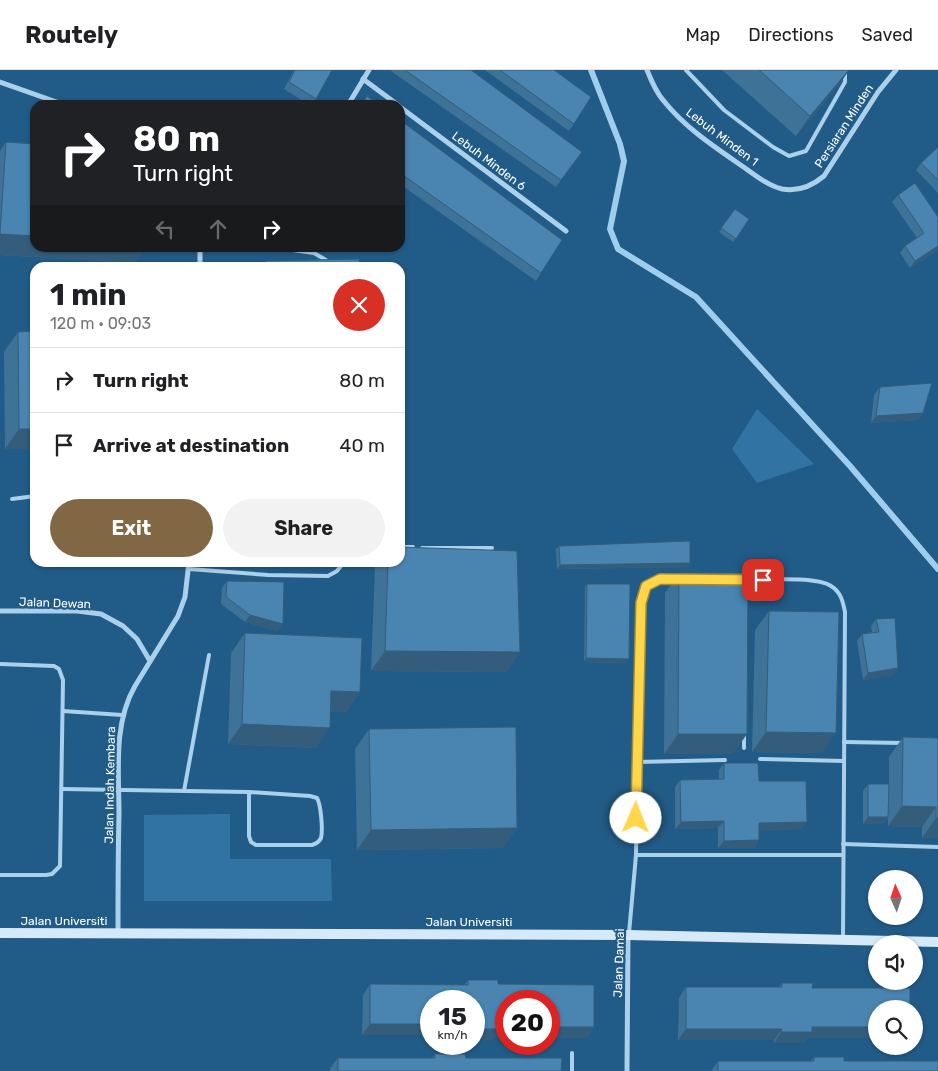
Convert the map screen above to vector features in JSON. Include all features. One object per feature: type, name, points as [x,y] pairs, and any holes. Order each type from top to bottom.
[{"type":"street","points":[[351,100],[369,70]]},
{"type":"street","name":"Lebuh Minden 1","points":[[647,70],[662,99],[682,121],[703,138],[763,180],[780,188],[792,190],[805,188]]},
{"type":"street","name":"Persiaran Minden","points":[[805,188],[816,183],[824,176],[878,92],[896,70]]},
{"type":"street","name":"Lebuh Minden 6","points":[[364,79],[391,100]]},
{"type":"street","points":[[0,82],[51,100]]},
{"type":"street","name":"Lebuh Minden 6","points":[[405,110],[566,231]]},
{"type":"street","name":"Jalan Indah Kembara","points":[[118,934],[119,747],[122,715],[129,696],[178,616],[185,597],[189,570]]},
{"type":"street","name":"Jalan Dewan","points":[[0,611],[77,611],[101,614],[123,626],[136,639],[150,660]]},
{"type":"street","name":"Jalan Universiti","points":[[0,933],[628,935],[938,942]]},
{"type":"street","name":"Jalan Damai","points":[[627,1071],[628,935]]},
{"type":"lane","points":[[686,70],[724,110],[789,156],[806,151],[845,82],[845,70]]},
{"type":"lane","points":[[307,252],[314,253],[326,260]]},
{"type":"lane","points":[[12,499],[30,497]]},
{"type":"lane","points":[[405,547],[492,548]]},
{"type":"lane","points":[[189,570],[268,575],[328,576],[338,571],[341,567]]},
{"type":"lane","name":"Jalan Damai","points":[[628,935],[636,855],[641,603],[646,586],[660,579],[688,579]]},
{"type":"lane","points":[[736,580],[817,580],[832,586],[842,597],[845,612],[843,940]]},
{"type":"lane","points":[[745,580],[745,590]]},
{"type":"lane","points":[[184,791],[208,655]]},
{"type":"lane","points":[[0,664],[49,665],[59,669],[64,680],[61,860],[56,871],[52,874],[0,875]]},
{"type":"lane","points":[[63,711],[122,715]]},
{"type":"lane","points":[[744,728],[744,748]]},
{"type":"lane","points":[[844,742],[910,743]]},
{"type":"lane","points":[[760,759],[844,761]]},
{"type":"lane","points":[[637,762],[725,760]]},
{"type":"lane","points":[[62,789],[249,792],[310,796],[317,798],[320,804],[321,837],[317,843],[312,845],[256,845],[251,842],[249,836],[249,792]]},
{"type":"lane","points":[[843,844],[938,847]]},
{"type":"lane","points":[[636,855],[844,855]]},
{"type":"lane","points":[[572,1053],[572,1071]]},
{"type":"shaded area","points":[[757,409],[814,464],[757,483],[732,449]]},
{"type":"shaded area","points":[[230,814],[230,859],[331,859],[332,901],[144,901],[144,815]]},
{"type":"building","points":[[295,70],[332,70],[316,99],[289,82]]},
{"type":"building","points":[[405,70],[471,70],[582,152],[561,180]]},
{"type":"building","points":[[500,70],[554,70],[591,97],[574,124]]},
{"type":"building","points":[[759,70],[849,70],[810,116]]},
{"type":"building","points":[[367,96],[372,100],[364,100]]},
{"type":"building","points":[[405,124],[562,240],[541,273],[405,177]]},
{"type":"building","points":[[6,142],[30,144],[30,236],[0,234]]},
{"type":"building","points":[[938,147],[938,180],[921,163]]},
{"type":"building","points":[[915,183],[938,217],[938,246],[915,261],[905,246],[924,233],[898,195]]},
{"type":"building","points":[[735,209],[749,219],[736,239],[721,228]]},
{"type":"building","points":[[359,259],[359,262],[266,262]]},
{"type":"building","points":[[30,331],[30,429],[19,429],[18,332]]},
{"type":"building","points":[[932,383],[923,413],[876,416],[880,387]]},
{"type":"building","points":[[690,541],[690,563],[560,565],[559,546]]},
{"type":"building","points":[[405,547],[517,551],[520,652],[385,651],[388,567],[405,567]]},
{"type":"building","points":[[679,573],[748,573],[747,734],[678,734]]},
{"type":"building","points":[[227,581],[284,582],[283,624],[250,615],[226,597]]},
{"type":"building","points":[[587,584],[630,584],[629,659],[586,658]]},
{"type":"building","points":[[769,611],[839,612],[836,733],[766,732]]},
{"type":"building","points":[[895,618],[898,668],[868,673],[862,634],[879,632],[876,619]]},
{"type":"building","points":[[245,633],[362,638],[360,692],[331,691],[330,728],[242,724]]},
{"type":"building","points":[[516,727],[517,828],[371,830],[369,729]]},
{"type":"building","points":[[903,737],[938,738],[938,818],[936,818],[936,807],[902,806]]},
{"type":"building","points":[[724,763],[758,763],[759,781],[806,781],[807,822],[759,823],[759,840],[724,841],[724,821],[681,822],[680,780],[724,779]]},
{"type":"building","points":[[868,784],[889,784],[888,817],[868,817]]},
{"type":"building","points":[[468,980],[498,980],[498,984],[594,985],[594,1027],[560,1027],[560,990],[495,990],[495,1029],[485,1029],[485,990],[420,990],[420,1024],[370,1024],[370,984],[468,985]]},
{"type":"building","points":[[782,983],[813,983],[812,988],[910,990],[910,1000],[868,1000],[868,1027],[812,1027],[812,1032],[781,1032],[782,1029],[686,1029],[686,987],[782,987]]},
{"type":"building","points":[[435,1055],[465,1055],[466,1058],[562,1058],[561,1071],[338,1071],[338,1058],[435,1058]]},
{"type":"building","points":[[814,1057],[844,1057],[844,1061],[938,1061],[938,1071],[718,1071],[718,1061],[814,1061]]},
{"type":"waterway","points":[[591,70],[620,144],[624,161],[610,229],[618,249],[696,297],[850,466],[938,569]]},
{"type":"route","points":[[636,818],[641,603],[646,586],[660,579],[763,580]]}]
